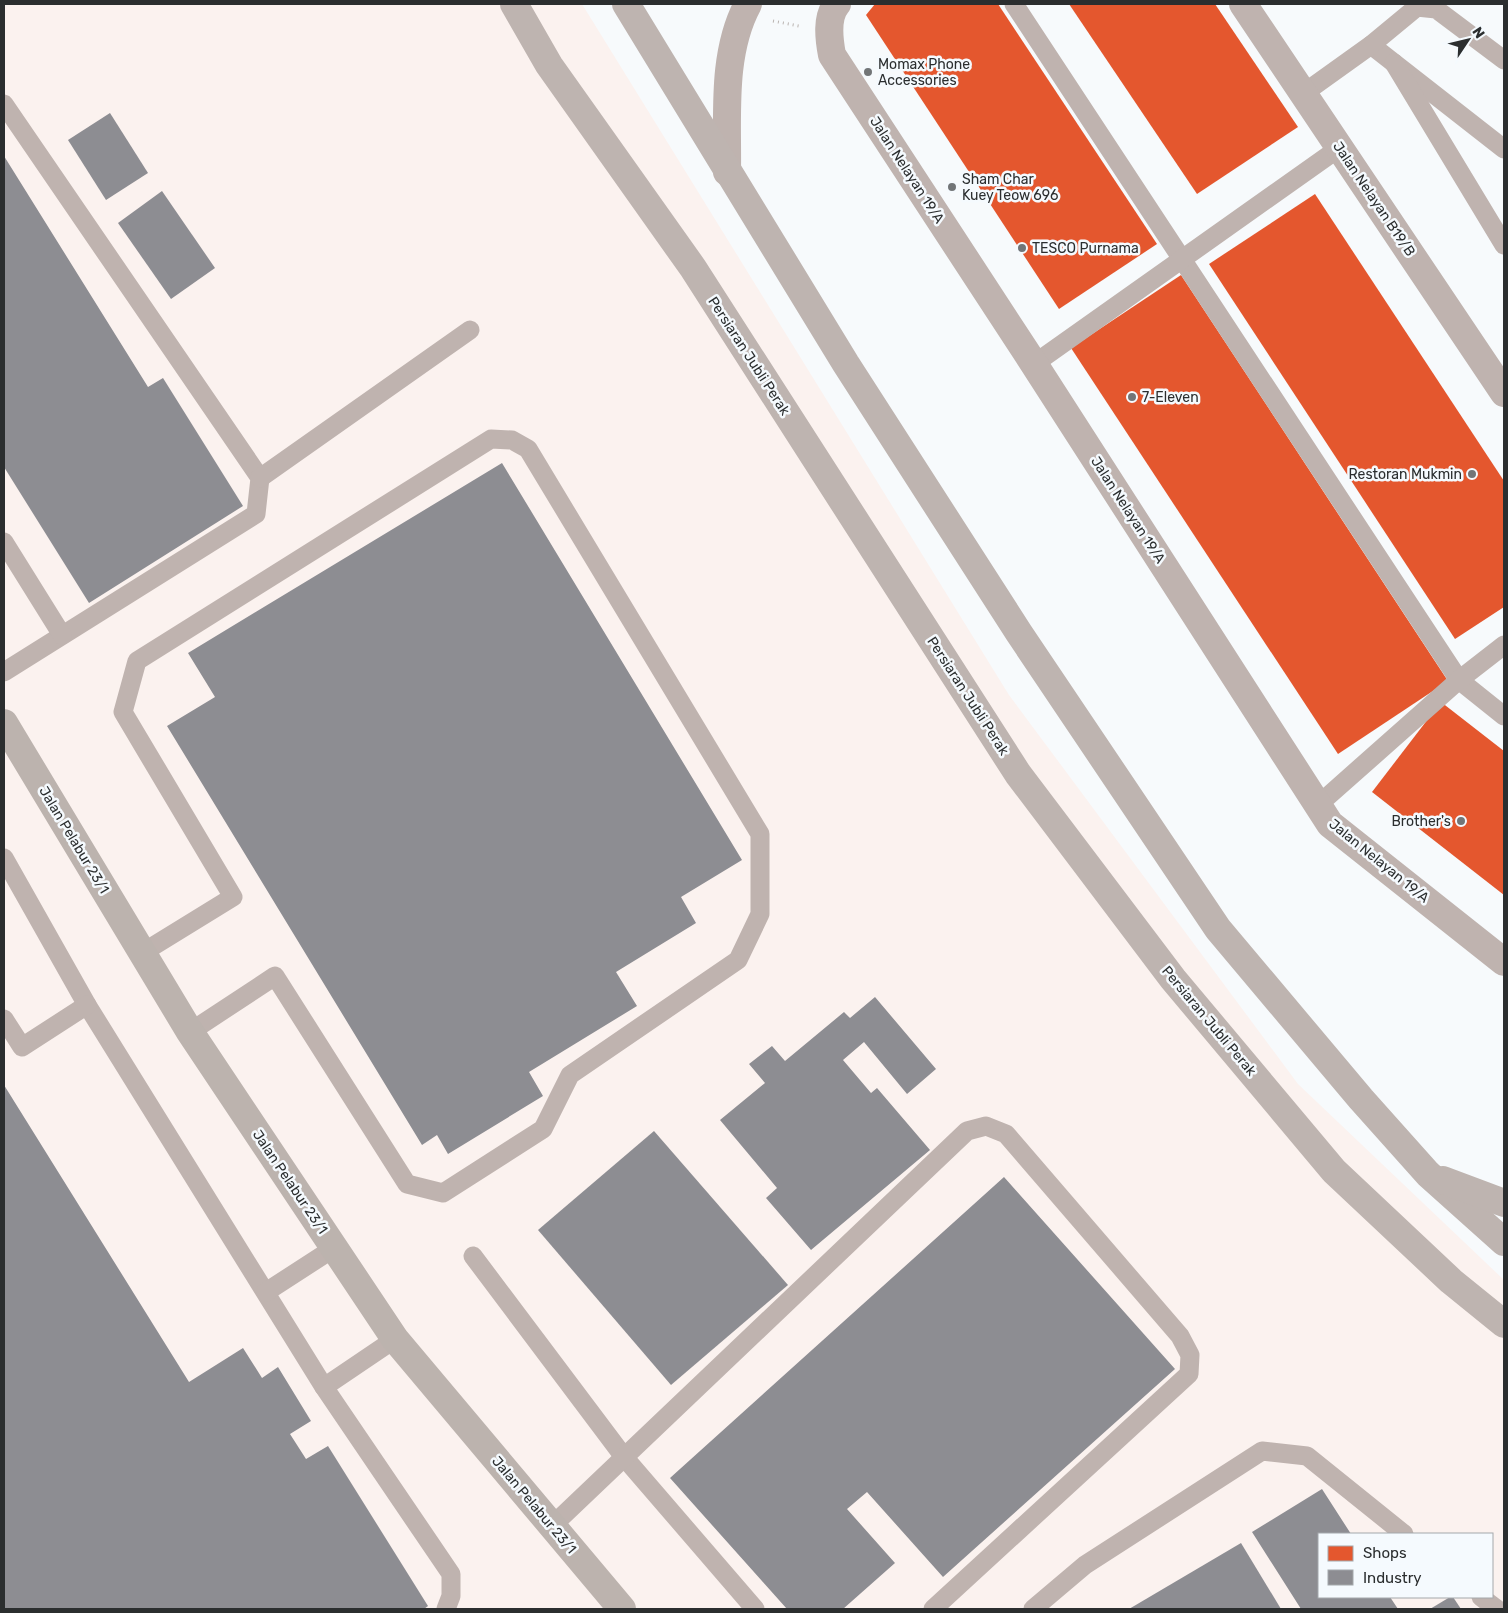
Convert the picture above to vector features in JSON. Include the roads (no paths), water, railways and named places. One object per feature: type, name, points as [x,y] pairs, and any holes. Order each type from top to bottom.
[{"type":"main road","name":"Persiaran Jubli Perak","points":[[514,4],[549,65],[693,268],[1024,782],[1173,979],[1334,1171],[1451,1281],[1504,1324]]},
{"type":"main road","points":[[626,4],[846,364],[1019,633],[1218,930],[1361,1100],[1428,1174],[1504,1242]]},
{"type":"main road","points":[[1428,1174],[1504,1203]]},
{"type":"street","name":"Jalan Nelayan 19/A","points":[[837,4],[833,8],[828,32],[832,55],[1034,364],[1330,824],[1504,962]]},
{"type":"street","name":"Jalan Nelayan B19/B","points":[[1243,4],[1504,394]]},
{"type":"street","points":[[727,172],[729,71],[745,9]]},
{"type":"street","name":"Jalan Pelabur 23/1","points":[[4,723],[190,1032],[395,1339],[622,1609]]},
{"type":"lane","points":[[1014,4],[1459,680],[1504,716]]},
{"type":"lane","points":[[1304,93],[1371,45],[1417,7],[1436,9],[1504,60]]},
{"type":"lane","points":[[1371,45],[1504,149]]},
{"type":"lane","points":[[1394,63],[1504,245]]},
{"type":"lane","points":[[4,104],[260,478],[256,514],[4,672]]},
{"type":"lane","points":[[1034,364],[1340,148]]},
{"type":"lane","points":[[260,478],[470,330]]},
{"type":"lane","points":[[142,953],[233,897],[123,712],[137,661],[492,439],[512,440],[528,449],[760,834],[760,914],[738,960],[570,1075],[544,1129],[444,1193],[407,1184],[274,976],[190,1032]]},
{"type":"lane","points":[[4,542],[62,635]]},
{"type":"lane","points":[[1318,805],[1459,680],[1504,645]]},
{"type":"lane","points":[[4,858],[87,1005],[324,1387],[451,1574],[451,1596],[446,1609]]},
{"type":"lane","points":[[4,1020],[22,1047],[87,1005]]},
{"type":"lane","points":[[552,1526],[967,1131],[986,1126],[1006,1134],[1180,1336],[1190,1355],[1189,1374],[933,1609]]},
{"type":"lane","points":[[266,1292],[334,1248]]},
{"type":"lane","points":[[473,1256],[624,1457],[755,1609]]},
{"type":"lane","points":[[324,1387],[395,1339]]},
{"type":"lane","points":[[1033,1609],[1085,1565],[1262,1452],[1308,1456],[1403,1533]]},
{"type":"lane","points":[[1482,1598],[1497,1609]]},
{"type":"place","name":"Momax Phone Accessories","points":[[868,72]]},
{"type":"place","name":"Sham Char Kuey Teow 696","points":[[952,187]]},
{"type":"place","name":"TESCO Purnama","points":[[1022,248]]},
{"type":"place","name":"7-Eleven","points":[[1132,397]]},
{"type":"place","name":"Restoran Mukmin","points":[[1472,474]]},
{"type":"place","name":"Brother's","points":[[1461,821]]}]
